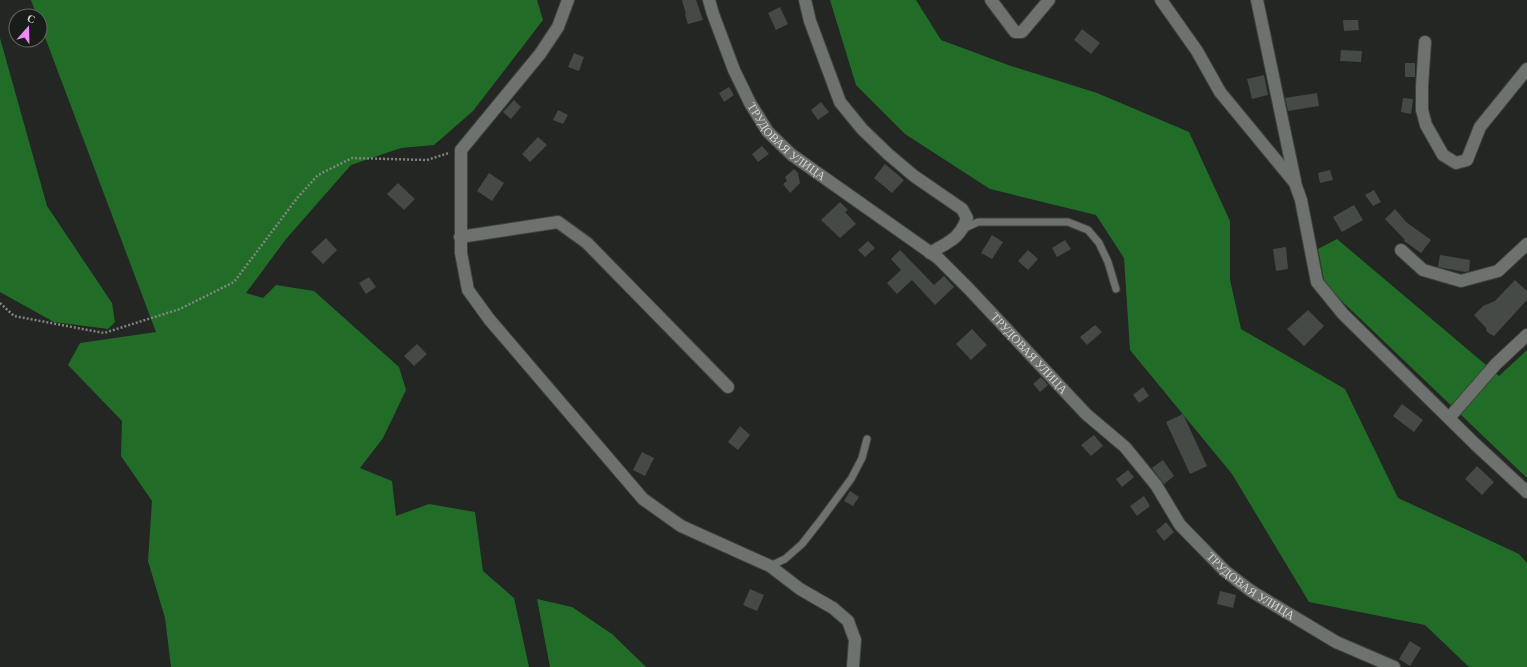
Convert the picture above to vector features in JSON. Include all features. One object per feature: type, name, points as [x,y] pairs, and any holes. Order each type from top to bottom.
[{"type":"street","points":[[568,0],[558,27],[540,54],[461,150],[460,237],[461,253],[468,290],[489,319],[643,499],[680,526],[770,566],[800,589],[833,608],[848,621],[855,640],[853,667]]},
{"type":"street","name":"ТРУДОВАЯ УЛИЦА","points":[[709,0],[734,70],[750,103],[768,132],[792,155],[938,258],[1086,414],[1125,448],[1156,485],[1180,525],[1225,571],[1251,591],[1336,642],[1394,667]]},
{"type":"street","points":[[805,0],[810,21],[840,102],[862,129],[888,154],[914,176],[962,209],[966,218],[963,229],[954,239],[930,253]]},
{"type":"street","points":[[990,0],[1015,32],[1022,32],[1049,0]]},
{"type":"street","points":[[1161,0],[1197,51],[1220,92],[1295,183]]},
{"type":"street","points":[[1257,0],[1295,183],[1301,200],[1317,282],[1343,314],[1475,444],[1527,492]]},
{"type":"street","points":[[1425,42],[1422,110],[1426,124],[1442,155],[1456,163],[1467,160],[1480,127],[1527,69]]},
{"type":"street","points":[[460,237],[558,222],[587,243],[728,387]]},
{"type":"street","points":[[1401,250],[1423,270],[1461,281],[1498,271],[1527,244]]},
{"type":"street","points":[[1449,418],[1496,364],[1527,335]]},
{"type":"lane","points":[[963,229],[978,222],[1068,222],[1088,230],[1099,243],[1108,262],[1116,289]]},
{"type":"lane","points":[[770,566],[786,559],[802,544],[851,479],[862,458],[867,439]]},
{"type":"path","points":[[0,303],[14,316],[104,333],[180,308],[234,282],[298,197],[318,175],[352,158],[427,160],[461,150]]},
{"type":"green space","points":[[31,0],[537,0],[543,20],[473,111],[434,145],[401,148],[351,165],[286,239],[246,293],[263,298],[276,285],[314,291],[399,367],[406,390],[383,438],[360,468],[392,481],[396,516],[429,504],[475,512],[483,571],[514,598],[529,667],[171,667],[165,618],[148,561],[152,501],[121,456],[122,421],[68,365],[80,343],[156,332],[48,45],[48,8],[34,8]]},
{"type":"green space","points":[[830,0],[916,0],[941,40],[1011,66],[1097,93],[1189,132],[1230,221],[1230,280],[1241,329],[1345,389],[1398,498],[1519,554],[1527,563],[1527,667],[1469,667],[1425,625],[1309,602],[1232,474],[1130,350],[1124,258],[1096,215],[990,189],[905,134],[856,85]]},
{"type":"green space","points":[[0,38],[47,206],[112,303],[115,322],[108,329],[54,322],[0,292]]},
{"type":"green space","points":[[1337,239],[1499,376],[1527,350],[1527,478],[1325,285],[1318,249]]},
{"type":"green space","points":[[537,599],[572,607],[612,634],[646,667],[550,667]]},
{"type":"building","points":[[682,0],[696,0],[703,20],[688,24]]},
{"type":"building","points":[[780,7],[788,24],[776,30],[768,13]]},
{"type":"building","points":[[1343,20],[1358,20],[1359,30],[1344,31]]},
{"type":"building","points":[[1082,29],[1100,43],[1091,54],[1074,40]]},
{"type":"building","points":[[1341,50],[1362,51],[1361,62],[1340,61]]},
{"type":"building","points":[[574,53],[584,57],[579,71],[568,67]]},
{"type":"building","points":[[1405,63],[1415,63],[1415,77],[1405,77]]},
{"type":"building","points":[[1264,75],[1268,95],[1252,99],[1247,79]]},
{"type":"building","points":[[729,87],[734,95],[724,102],[719,93]]},
{"type":"building","points":[[1317,93],[1319,106],[1288,111],[1285,98]]},
{"type":"building","points":[[1403,98],[1413,99],[1411,114],[1401,112]]},
{"type":"building","points":[[514,100],[521,107],[511,119],[503,112]]},
{"type":"building","points":[[821,102],[829,112],[818,120],[811,110]]},
{"type":"building","points":[[558,110],[568,115],[563,124],[553,120]]},
{"type":"building","points":[[538,137],[547,145],[530,162],[522,154]]},
{"type":"building","points":[[762,146],[769,154],[758,162],[752,154]]},
{"type":"building","points":[[885,164],[904,180],[892,193],[874,178]]},
{"type":"building","points":[[794,169],[798,173],[800,183],[790,193],[783,184],[787,181],[785,177]]},
{"type":"building","points":[[1330,170],[1333,180],[1320,183],[1318,173]]},
{"type":"building","points":[[489,173],[504,183],[492,201],[477,191]]},
{"type":"building","points":[[398,183],[415,199],[404,210],[387,194]]},
{"type":"building","points":[[1374,190],[1381,202],[1373,206],[1365,195]]},
{"type":"building","points":[[840,202],[848,210],[845,212],[856,224],[840,238],[821,220]]},
{"type":"building","points":[[1354,205],[1363,220],[1342,232],[1333,217]]},
{"type":"building","points":[[1395,209],[1406,222],[1431,240],[1421,253],[1404,241],[1405,240],[1385,219]]},
{"type":"building","points":[[992,235],[1003,242],[992,259],[981,253]]},
{"type":"building","points":[[326,238],[337,250],[323,264],[311,252]]},
{"type":"building","points":[[1065,240],[1071,249],[1057,257],[1052,248]]},
{"type":"building","points":[[868,241],[875,248],[865,257],[858,250]]},
{"type":"building","points":[[1286,247],[1288,269],[1276,271],[1273,249]]},
{"type":"building","points":[[900,250],[934,285],[944,276],[954,287],[935,305],[912,280],[897,294],[887,283],[901,270],[891,259]]},
{"type":"building","points":[[1028,250],[1038,259],[1028,270],[1018,261]]},
{"type":"building","points":[[1440,255],[1470,260],[1469,271],[1465,272],[1438,267]]},
{"type":"building","points":[[369,277],[376,287],[366,294],[359,283]]},
{"type":"building","points":[[1515,280],[1527,291],[1527,300],[1494,336],[1487,332],[1486,328],[1474,315],[1483,306],[1495,301]]},
{"type":"building","points":[[1308,310],[1324,326],[1304,346],[1287,329]]},
{"type":"building","points":[[1095,325],[1102,332],[1087,345],[1080,337]]},
{"type":"building","points":[[972,329],[987,345],[971,360],[956,344]]},
{"type":"building","points":[[417,344],[427,354],[414,366],[404,356]]},
{"type":"building","points":[[1041,377],[1048,385],[1040,392],[1033,384]]},
{"type":"building","points":[[1143,387],[1149,396],[1139,403],[1133,395]]},
{"type":"building","points":[[1402,404],[1423,420],[1414,432],[1393,416]]},
{"type":"building","points":[[1183,414],[1207,466],[1190,474],[1166,422]]},
{"type":"building","points":[[740,426],[750,435],[738,450],[728,442]]},
{"type":"building","points":[[1094,435],[1103,446],[1091,456],[1081,445]]},
{"type":"building","points":[[642,452],[654,458],[645,476],[633,470]]},
{"type":"building","points":[[1163,460],[1174,476],[1164,484],[1152,468]]},
{"type":"building","points":[[1477,466],[1494,482],[1482,495],[1465,479]]},
{"type":"building","points":[[1128,470],[1134,477],[1122,487],[1116,479]]},
{"type":"building","points":[[850,491],[859,497],[853,506],[844,501]]},
{"type":"building","points":[[1144,496],[1150,506],[1137,516],[1130,506]]},
{"type":"building","points":[[1166,522],[1174,532],[1164,541],[1156,531]]},
{"type":"building","points":[[750,589],[764,595],[757,611],[743,605]]},
{"type":"building","points":[[1220,591],[1236,595],[1233,608],[1217,604]]},
{"type":"building","points":[[1410,641],[1421,648],[1410,666],[1399,659]]}]
